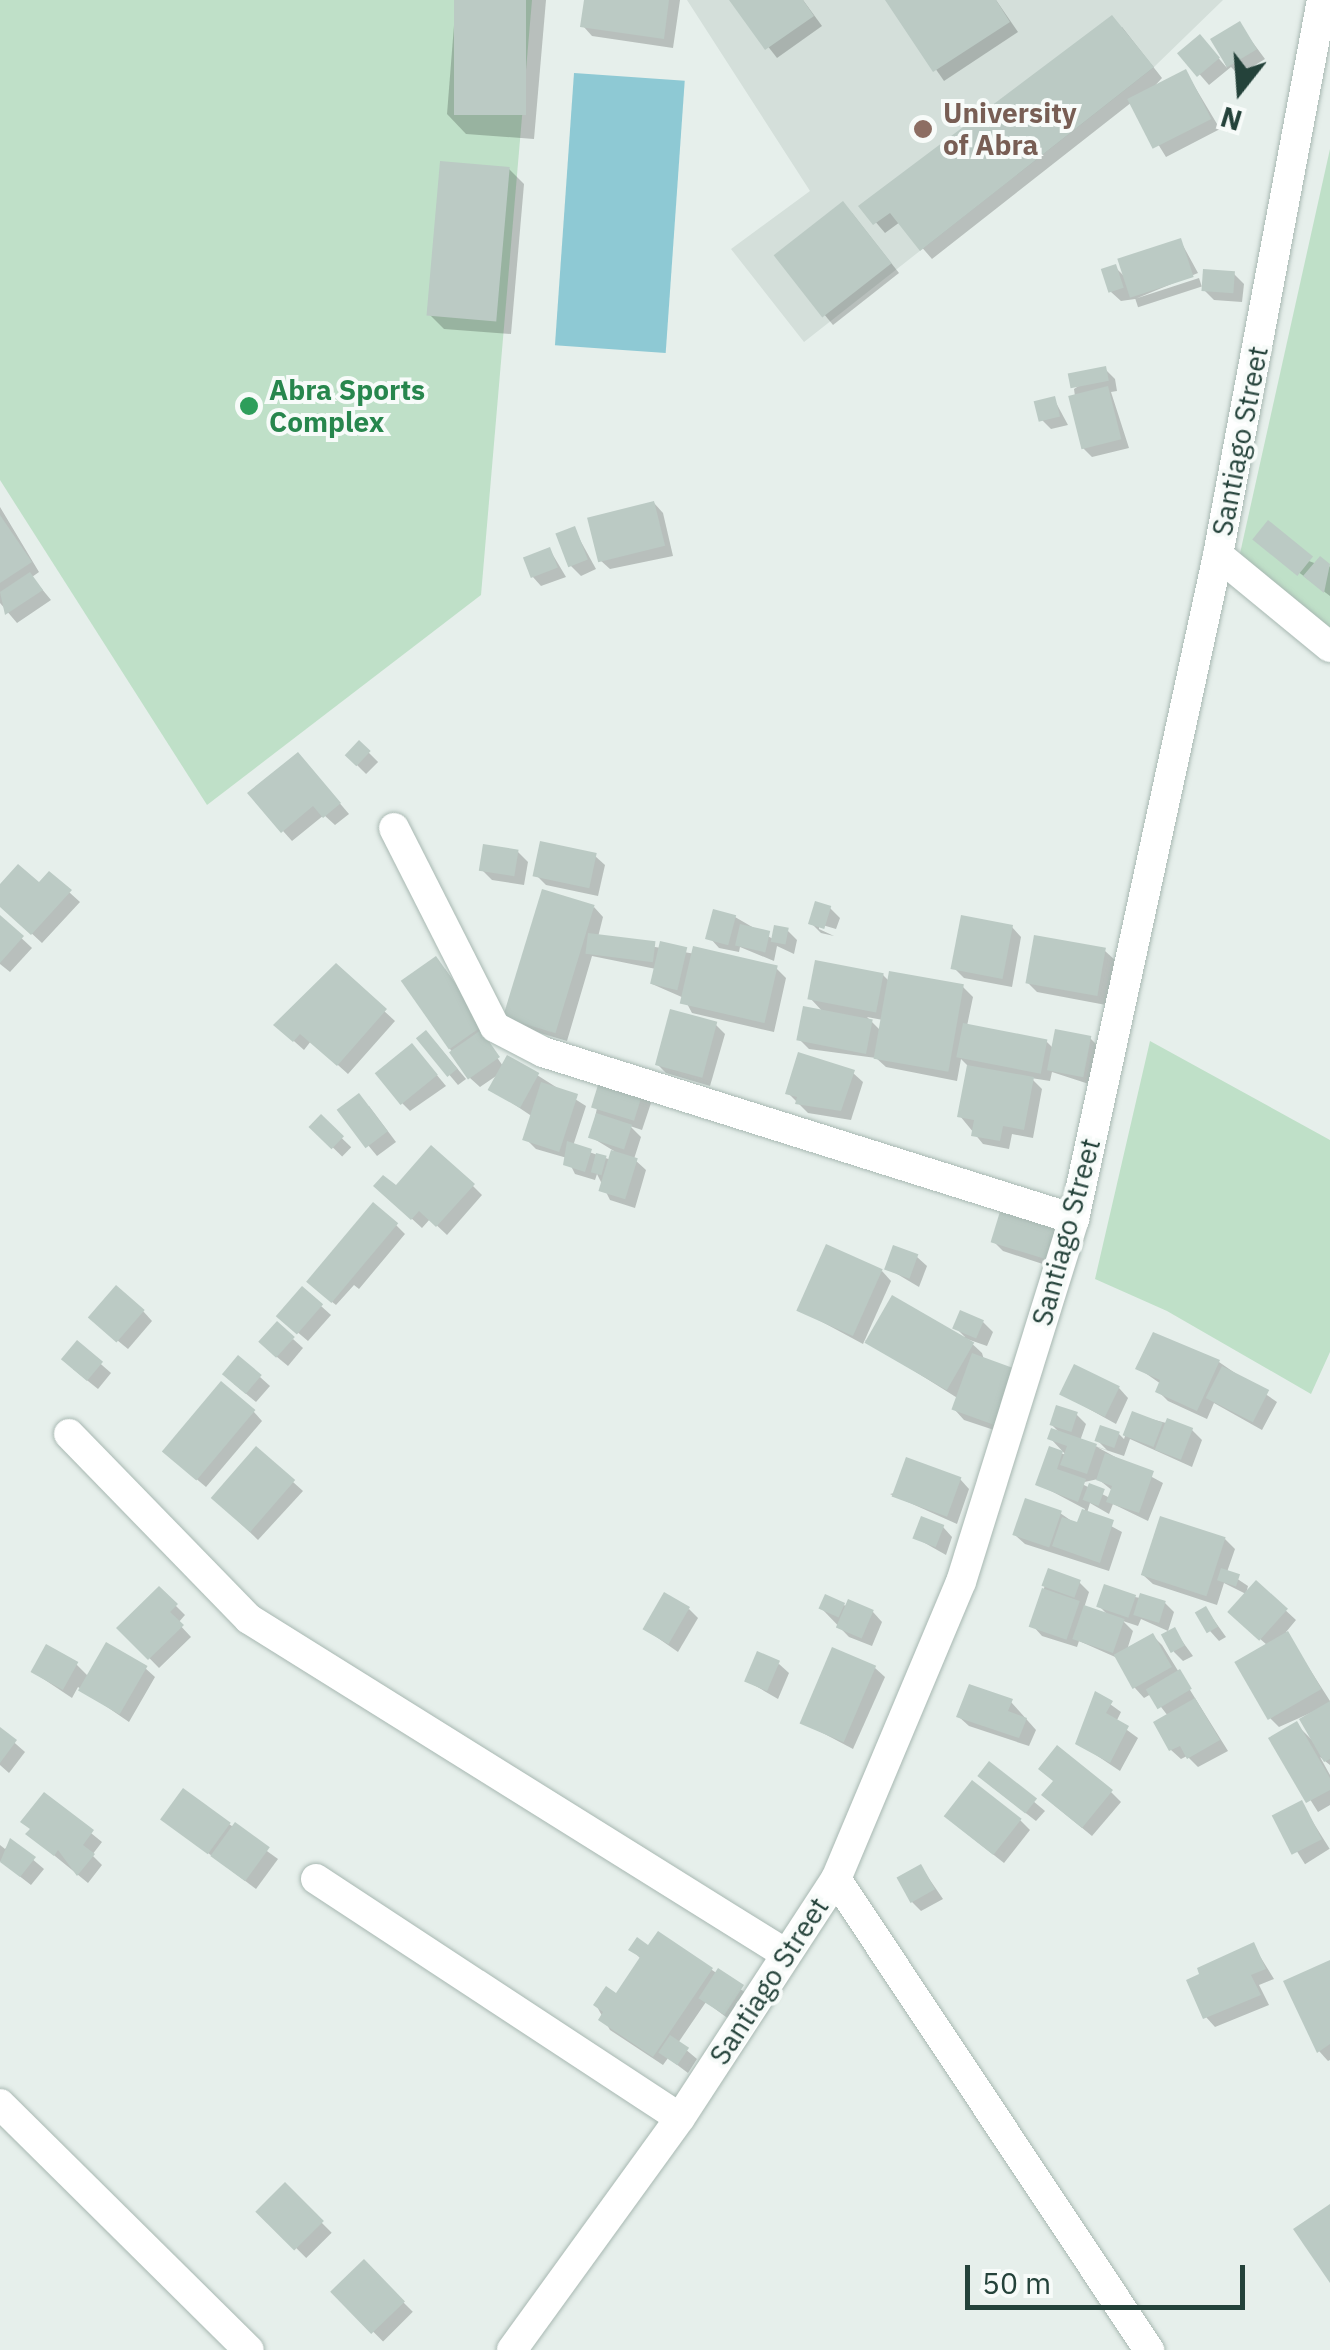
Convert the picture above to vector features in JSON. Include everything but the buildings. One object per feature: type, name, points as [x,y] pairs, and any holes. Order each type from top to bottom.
[{"type":"street","name":"Santiago Street","points":[[512,2350],[680,2118],[836,1879],[960,1582],[1074,1219],[1218,555],[1325,11]]},
{"type":"street","points":[[1218,555],[1330,647]]},
{"type":"street","points":[[394,828],[495,1027],[543,1052],[1074,1219]]},
{"type":"street","points":[[69,1434],[249,1619],[786,1954]]},
{"type":"street","points":[[316,1879],[680,2118]]},
{"type":"street","points":[[836,1879],[1150,2350]]},
{"type":"street","points":[[0,2104],[250,2350]]},
{"type":"shaded area","name":"University of Abra","points":[[687,0],[1223,0],[1154,67],[804,342],[731,249],[810,191]]},
{"type":"green space","name":"Abra Sports Complex","points":[[0,0],[532,0],[481,595],[207,805],[0,480]]},
{"type":"green space","points":[[1330,149],[1330,629],[1239,558]]},
{"type":"green space","points":[[1150,1041],[1330,1140],[1330,1352],[1311,1394],[1167,1311],[1095,1279]]},
{"type":"water","points":[[574,73],[685,81],[666,353],[555,345]]},
{"type":"place","name":"University of Abra","points":[[923,129]]},
{"type":"place","name":"Abra Sports Complex","points":[[249,406]]}]
